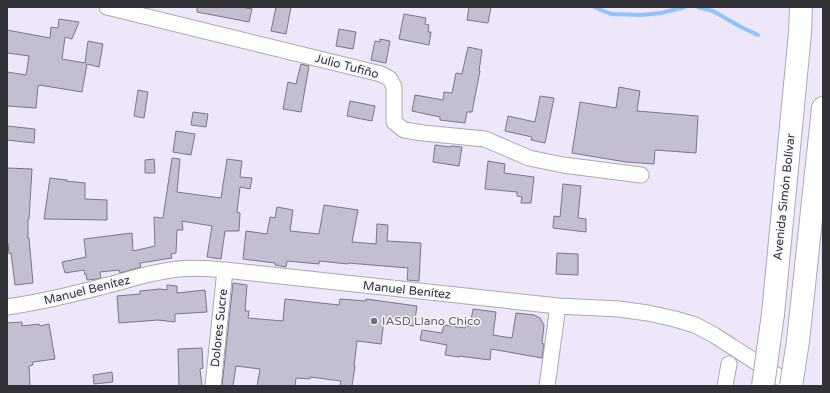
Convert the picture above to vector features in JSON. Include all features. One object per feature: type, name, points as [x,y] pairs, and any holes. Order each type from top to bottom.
[{"type":"highway","name":"Avenida Simón Bolívar","points":[[763,386],[773,314],[801,7]]},
{"type":"highway","points":[[792,386],[823,108]]},
{"type":"street","name":"Julio Tufiño","points":[[107,7],[381,74],[390,79],[394,87],[394,122],[404,130],[485,139],[529,158],[563,165],[641,175]]},
{"type":"street","name":"Manuel Benítez","points":[[7,307],[78,293],[161,271],[181,268],[225,270],[558,306],[620,309],[675,319],[695,326],[714,335],[792,386]]},
{"type":"street","name":"Dolores Sucre","points":[[213,386],[225,270]]},
{"type":"street","points":[[547,386],[558,306]]},
{"type":"street","points":[[725,386],[729,364]]},
{"type":"building","points":[[197,7],[241,7],[252,9],[249,22],[197,12]]},
{"type":"building","points":[[276,7],[291,7],[286,34],[271,31]]},
{"type":"building","points":[[469,7],[491,7],[488,23],[467,20]]},
{"type":"building","points":[[404,14],[426,18],[425,24],[429,25],[428,32],[431,32],[429,45],[399,39]]},
{"type":"building","points":[[59,19],[79,22],[72,39],[65,37],[62,59],[85,63],[88,41],[103,44],[99,67],[87,64],[82,92],[39,85],[36,108],[7,106],[7,72],[26,75],[29,56],[7,53],[7,30],[50,38],[51,27],[58,28]]},
{"type":"building","points":[[339,29],[356,32],[353,49],[336,46]]},
{"type":"building","points":[[380,39],[390,41],[386,63],[371,60],[375,41],[380,42]]},
{"type":"building","points":[[468,47],[482,50],[480,71],[472,112],[467,112],[465,123],[440,120],[440,117],[412,111],[415,95],[443,100],[444,92],[452,93],[456,73],[462,74]]},
{"type":"building","points":[[301,64],[309,66],[301,112],[283,109],[288,82],[296,84]]},
{"type":"building","points":[[619,87],[640,91],[637,111],[698,116],[696,153],[655,150],[654,164],[626,162],[572,153],[580,102],[616,108]]},
{"type":"building","points":[[138,90],[148,92],[144,118],[134,116]]},
{"type":"building","points":[[540,96],[554,98],[545,143],[531,140],[532,137],[505,131],[508,116],[535,122]]},
{"type":"building","points":[[350,101],[375,106],[372,121],[347,116]]},
{"type":"building","points":[[193,112],[208,114],[206,127],[191,125]]},
{"type":"building","points":[[7,126],[35,129],[34,143],[7,140]]},
{"type":"building","points":[[176,131],[195,134],[191,155],[173,152]]},
{"type":"building","points":[[435,145],[462,147],[459,166],[433,162]]},
{"type":"building","points":[[172,158],[180,159],[177,192],[221,198],[227,159],[242,161],[240,177],[252,178],[250,189],[240,187],[237,212],[240,213],[239,231],[225,231],[221,259],[207,257],[212,226],[182,221],[183,230],[177,230],[176,253],[171,254],[172,258],[140,263],[141,267],[120,273],[119,270],[100,272],[101,278],[97,279],[87,280],[84,270],[65,273],[62,262],[86,257],[84,239],[132,233],[133,251],[155,246],[154,217],[163,218]]},
{"type":"building","points":[[154,159],[155,173],[145,173],[145,160]]},
{"type":"building","points":[[488,161],[505,164],[504,173],[534,177],[531,203],[521,203],[522,197],[517,196],[517,192],[485,189]]},
{"type":"building","points":[[7,168],[32,169],[28,238],[33,283],[15,285],[11,253],[9,254],[8,243],[7,244]]},
{"type":"building","points":[[50,178],[85,183],[85,199],[107,200],[107,220],[44,219]]},
{"type":"building","points":[[563,184],[581,186],[578,218],[586,219],[586,232],[553,228],[554,216],[560,217]]},
{"type":"building","points":[[324,205],[358,210],[352,242],[376,244],[377,224],[388,225],[387,241],[421,243],[419,281],[407,280],[408,268],[319,261],[319,264],[287,261],[286,267],[275,265],[275,263],[243,259],[246,231],[267,234],[270,217],[275,218],[277,207],[293,210],[290,231],[319,234]]},
{"type":"building","points":[[557,253],[578,254],[578,275],[556,274]]},
{"type":"building","points":[[233,283],[247,285],[245,311],[249,311],[248,318],[283,321],[285,299],[339,305],[340,299],[366,301],[366,299],[417,306],[414,326],[384,321],[381,344],[357,341],[352,386],[340,386],[341,381],[310,377],[310,379],[296,378],[295,386],[257,386],[260,369],[236,366],[233,386],[222,386]]},
{"type":"building","points":[[167,285],[177,286],[177,293],[205,290],[207,312],[175,314],[175,322],[158,320],[119,323],[117,296],[140,294],[140,291],[160,289],[167,290]]},
{"type":"building","points":[[473,309],[496,312],[493,335],[512,338],[516,313],[534,315],[540,318],[544,325],[542,358],[491,349],[490,360],[445,355],[447,345],[420,340],[422,330],[442,333],[444,325],[465,328],[466,326],[470,326]]},
{"type":"building","points":[[22,322],[22,326],[39,324],[40,326],[49,324],[55,359],[33,362],[33,365],[29,366],[30,386],[7,386],[7,323]]},
{"type":"building","points":[[202,348],[203,368],[200,369],[202,386],[179,386],[178,349]]},
{"type":"building","points":[[112,372],[113,382],[94,384],[93,375]]},
{"type":"waterway","points":[[594,7],[611,14],[641,15],[661,13],[685,7]]},
{"type":"waterway","points":[[698,7],[713,11],[758,35]]},
{"type":"place","name":"IASD Llano Chico","points":[[374,321]]}]
